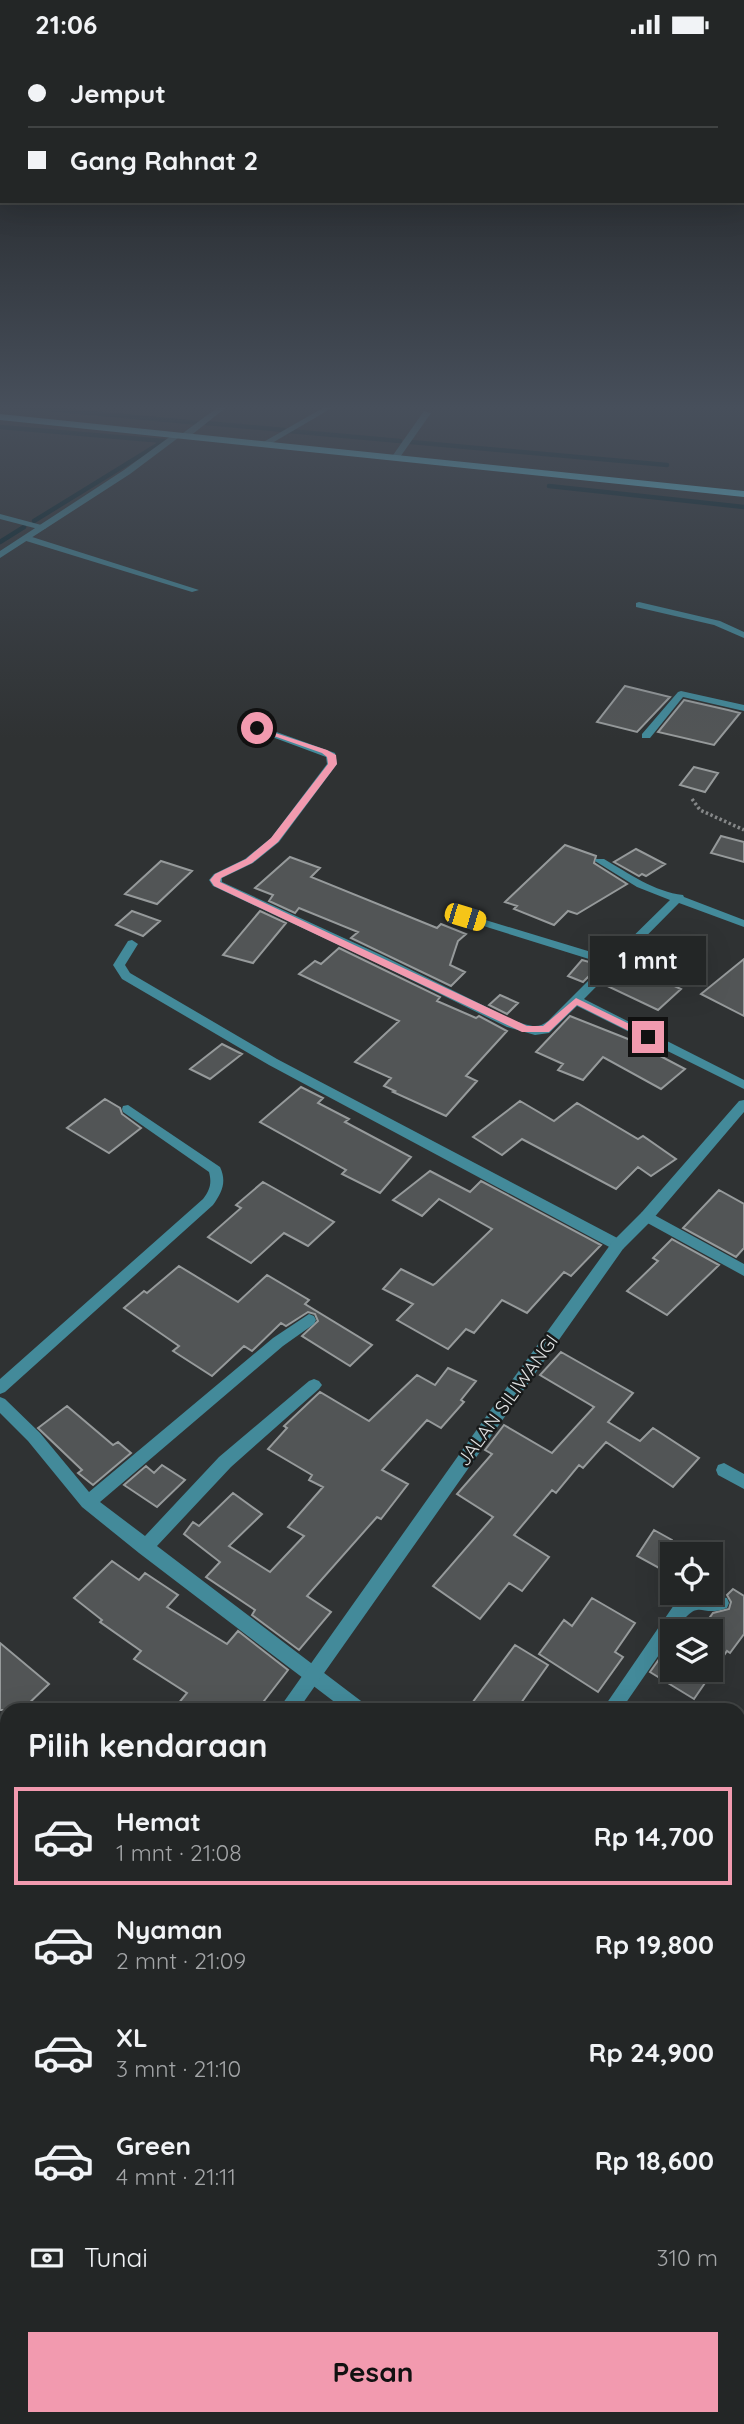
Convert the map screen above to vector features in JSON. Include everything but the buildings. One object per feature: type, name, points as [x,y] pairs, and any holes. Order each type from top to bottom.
[{"type":"street","points":[[0,516],[42,527]]},
{"type":"street","points":[[0,555],[59,516]]},
{"type":"street","points":[[26,538],[195,590]]},
{"type":"street","points":[[639,605],[717,623],[744,635]]},
{"type":"street","points":[[646,736],[681,694],[744,708]]},
{"type":"street","points":[[257,728],[331,755],[332,764],[275,840],[249,861],[218,876],[215,880],[217,884],[525,1030],[545,1030],[679,897]]},
{"type":"street","points":[[600,861],[641,885],[679,897],[744,924]]},
{"type":"street","points":[[465,917],[613,963]]},
{"type":"street","points":[[132,944],[119,965],[126,976],[273,1062],[618,1245]]},
{"type":"street","points":[[576,1001],[744,1085]]},
{"type":"street","name":"JALAN SILIWANGI","points":[[292,1703],[618,1245],[647,1216],[744,1104]]},
{"type":"street","points":[[4,1378],[197,1211],[217,1190],[219,1181],[215,1170],[128,1109]]},
{"type":"street","points":[[647,1216],[744,1271]]},
{"type":"street","points":[[88,1502],[278,1342],[309,1320]]},
{"type":"street","points":[[145,1548],[225,1462],[314,1385]]},
{"type":"street","points":[[0,1402],[34,1437],[88,1502],[350,1703]]},
{"type":"street","points":[[724,1470],[744,1482]]},
{"type":"street","points":[[618,1703],[680,1610],[687,1605]]},
{"type":"path","points":[[692,800],[700,810],[744,830]]},
{"type":"waterway","points":[[34,521],[42,516]]},
{"type":"waterway","points":[[0,542],[24,527]]},
{"type":"route","points":[[257,728],[324,752],[334,759],[303,806],[275,840],[249,861],[218,876],[215,880],[217,884],[525,1030],[545,1030],[576,1001],[648,1037]]}]
